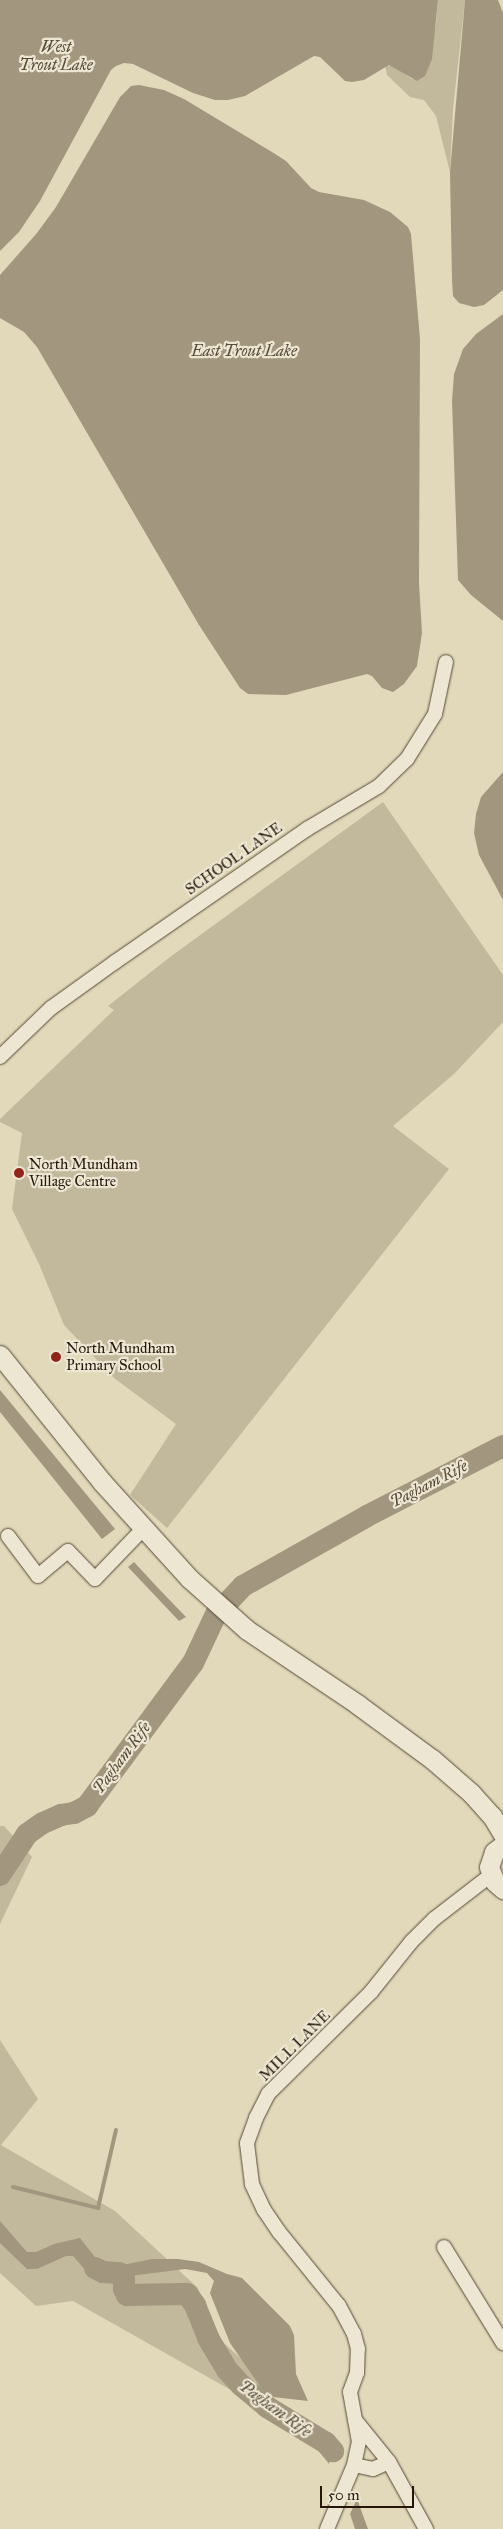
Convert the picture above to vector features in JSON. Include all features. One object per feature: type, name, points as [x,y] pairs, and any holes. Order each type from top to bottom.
[{"type":"main road","points":[[0,1355],[142,1529],[190,1579],[247,1630],[378,1718],[439,1764],[482,1804],[503,1834]]},
{"type":"main road","points":[[497,1882],[490,1860],[494,1852],[503,1845]]},
{"type":"street","name":"SCHOOL LANE","points":[[0,1057],[51,1008],[115,962],[307,829],[379,786],[407,759],[435,714],[446,662]]},
{"type":"street","points":[[8,1536],[38,1576],[68,1551],[95,1579],[142,1529]]},
{"type":"street","name":"MILL LANE","points":[[354,2465],[359,2442],[350,2392],[356,2373],[358,2349],[354,2334],[339,2306],[278,2232],[264,2210],[252,2184],[247,2143],[256,2118],[268,2094],[372,1992],[411,1942],[434,1919],[497,1882]]},
{"type":"street","points":[[444,2247],[503,2343]]},
{"type":"street","points":[[353,2417],[389,2462],[426,2529]]},
{"type":"street","points":[[327,2529],[354,2465],[373,2469],[389,2462]]},
{"type":"shaded area","points":[[438,0],[465,0],[453,109],[450,172],[436,116],[424,100],[410,97],[387,75],[385,65],[393,66],[412,79],[421,79],[436,24]]},
{"type":"shaded area","points":[[383,802],[503,975],[503,1022],[455,1073],[393,1126],[449,1169],[167,1528],[130,1495],[176,1424],[114,1378],[64,1325],[39,1264],[12,1209],[22,1133],[0,1122],[0,1119],[114,1010],[108,1006],[170,957]]},
{"type":"shaded area","points":[[0,1826],[4,1826],[32,1857],[0,1924]]},
{"type":"shaded area","points":[[0,2040],[38,2099],[1,2145],[115,2211],[198,2288],[217,2337],[271,2385],[261,2407],[73,2301],[36,2306],[0,2273]]},
{"type":"water","name":"West Trout Lake","points":[[0,0],[438,0],[432,59],[425,76],[417,81],[389,65],[364,80],[345,81],[320,57],[314,56],[245,96],[228,100],[215,100],[193,93],[133,64],[124,63],[116,66],[111,70],[40,201],[19,232],[0,251]]},
{"type":"water","points":[[465,0],[498,0],[503,13],[503,290],[484,305],[474,307],[459,303],[453,296],[452,280],[450,172]]},
{"type":"water","name":"East Trout Lake","points":[[139,85],[164,90],[184,99],[286,161],[311,188],[319,192],[364,200],[390,212],[408,227],[411,234],[420,339],[419,583],[422,633],[417,666],[404,684],[393,692],[382,688],[372,676],[367,674],[286,695],[248,694],[240,688],[199,625],[37,347],[24,332],[0,318],[0,275],[37,233],[56,207],[120,97],[131,86]]},
{"type":"water","points":[[503,314],[503,621],[471,595],[458,580],[452,401],[454,374],[463,349],[476,334]]},
{"type":"water","points":[[503,772],[503,900],[479,855],[474,833],[476,814],[481,797]]},
{"type":"water","points":[[0,1390],[115,1529],[102,1539],[0,1412]]},
{"type":"water","points":[[134,1562],[186,1617],[179,1621],[128,1567]]},
{"type":"water","points":[[22,1830],[31,1838],[0,1885],[0,1866]]},
{"type":"water","points":[[0,2221],[27,2252],[36,2252],[54,2244],[80,2238],[101,2265],[113,2267],[152,2259],[178,2259],[199,2262],[242,2278],[290,2326],[294,2335],[296,2374],[308,2401],[273,2397],[262,2389],[230,2343],[210,2293],[214,2281],[207,2273],[185,2269],[99,2280],[88,2273],[73,2256],[66,2256],[37,2269],[27,2269],[0,2243]]},
{"type":"water","points":[[313,2425],[320,2427],[324,2433],[333,2434],[333,2451],[329,2464],[312,2441],[305,2437]]},
{"type":"water","points":[[357,2499],[368,2529],[355,2529],[350,2514]]},
{"type":"waterway","name":"Pagham Rife","points":[[228,1602],[243,1586],[367,1516],[503,1446]]},
{"type":"waterway","name":"Pagham Rife","points":[[0,1875],[27,1834],[43,1823],[61,1815],[74,1813],[87,1806],[193,1663],[217,1612]]},
{"type":"waterway","points":[[13,2187],[98,2208],[116,2130]]},
{"type":"waterway","name":"Pagham Rife","points":[[95,2268],[103,2272],[119,2273],[124,2280],[124,2289],[127,2295],[187,2294],[195,2305],[208,2338],[227,2370],[241,2385],[267,2407],[326,2443],[333,2451]]},
{"type":"place","name":"North Mundham Village Centre","points":[[19,1173]]},
{"type":"place","name":"North Mundham Primary School","points":[[56,1357]]}]
